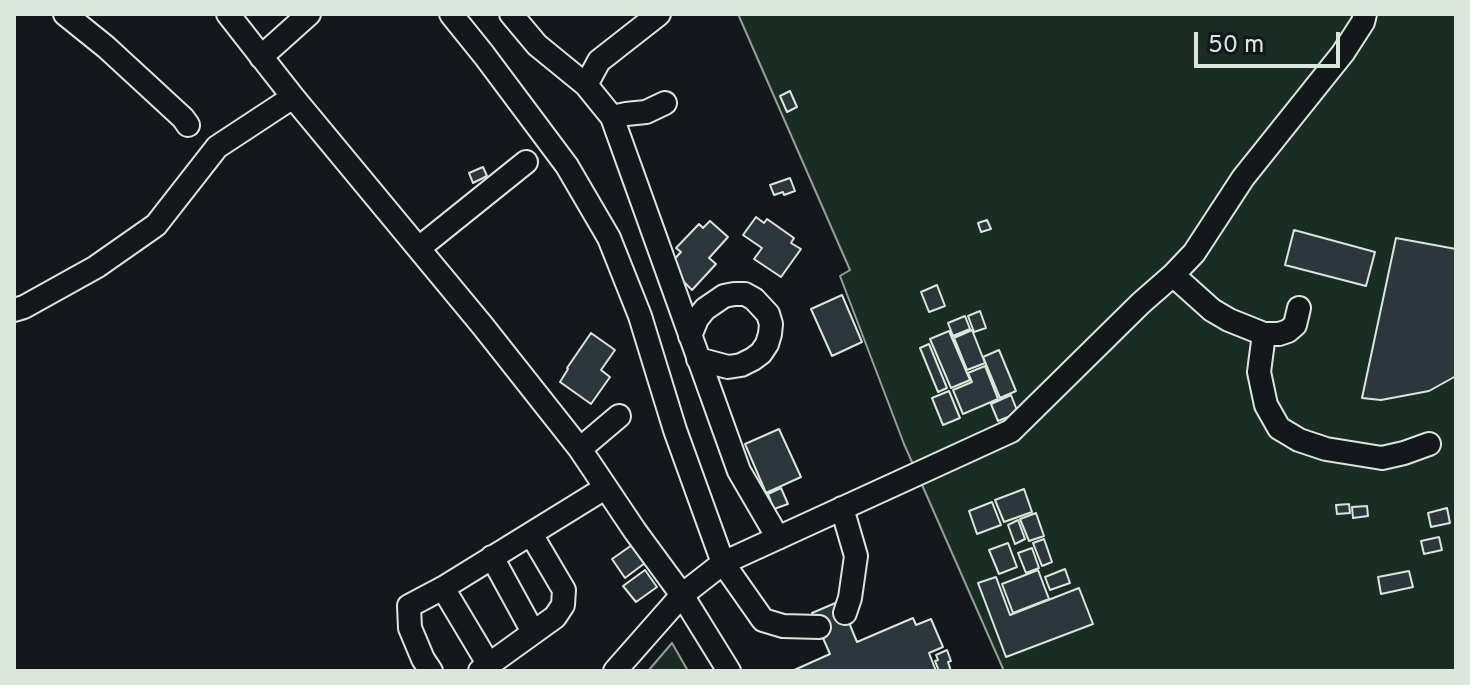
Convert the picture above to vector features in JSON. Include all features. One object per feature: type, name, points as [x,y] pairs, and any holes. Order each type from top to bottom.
[{"type":"street","points":[[65,14],[106,47],[188,125]]},
{"type":"street","points":[[228,14],[580,449],[682,595],[729,671]]},
{"type":"street","points":[[261,57],[309,14]]},
{"type":"street","points":[[451,14],[567,166],[609,238],[640,316],[675,430],[723,563],[763,620],[783,626],[819,627]]},
{"type":"street","points":[[511,14],[537,45],[586,85],[612,117],[739,471],[778,538]]},
{"type":"street","points":[[586,85],[599,61],[659,14]]},
{"type":"street","points":[[615,671],[682,595],[723,563],[1011,431],[1194,253],[1243,178],[1343,53],[1365,14]]},
{"type":"street","points":[[14,310],[96,267],[156,225],[217,147],[293,97]]},
{"type":"street","points":[[612,117],[646,112],[665,103]]},
{"type":"street","points":[[419,248],[526,162]]},
{"type":"street","points":[[1173,275],[1212,310],[1264,334],[1288,331],[1295,325],[1299,308]]},
{"type":"street","points":[[690,336],[705,309],[724,296],[745,294],[762,305],[768,314],[771,324],[767,344],[753,359],[728,367],[698,359]]},
{"type":"street","points":[[1264,334],[1259,372],[1266,405],[1279,428],[1299,440],[1326,449],[1382,458],[1429,444]]},
{"type":"street","points":[[580,449],[619,416]]},
{"type":"street","points":[[431,671],[410,628],[409,606],[605,488]]},
{"type":"street","points":[[842,508],[856,556],[845,613]]},
{"type":"street","points":[[443,588],[484,668],[555,617],[563,605],[564,590],[531,534]]},
{"type":"street","points":[[492,557],[533,632]]},
{"type":"green space","points":[[738,14],[1456,14],[1456,671],[1004,671],[904,444],[840,276],[850,270]]},
{"type":"green space","points":[[672,643],[688,671],[648,671]]},
{"type":"building","points":[[790,91],[797,107],[787,112],[780,96]]},
{"type":"building","points":[[483,167],[487,176],[473,183],[469,173]]},
{"type":"building","points":[[790,178],[795,191],[774,195],[770,185]]},
{"type":"building","points":[[756,217],[764,223],[767,219],[794,238],[791,243],[801,249],[781,277],[754,259],[762,248],[743,235]]},
{"type":"building","points":[[987,220],[991,229],[981,232],[978,223]]},
{"type":"building","points":[[710,221],[728,237],[709,258],[716,264],[692,290],[668,266],[681,252],[676,248],[699,224],[703,228]]},
{"type":"building","points":[[1294,230],[1375,252],[1366,286],[1285,265]]},
{"type":"building","points":[[1396,238],[1456,249],[1456,376],[1429,391],[1381,400],[1362,398]]},
{"type":"building","points":[[937,285],[945,306],[929,312],[921,292]]},
{"type":"building","points":[[842,295],[862,342],[832,356],[811,309]]},
{"type":"building","points":[[980,311],[986,328],[974,332],[968,316]]},
{"type":"building","points":[[965,316],[970,329],[953,336],[948,323]]},
{"type":"building","points":[[972,330],[985,363],[967,370],[954,338]]},
{"type":"building","points":[[949,331],[970,380],[951,388],[930,339]]},
{"type":"building","points":[[591,333],[615,350],[601,370],[610,377],[591,404],[560,382]]},
{"type":"building","points":[[929,344],[947,388],[938,392],[920,348]]},
{"type":"building","points":[[999,350],[1016,391],[1000,398],[983,357]]},
{"type":"building","points":[[985,366],[998,399],[963,414],[953,390],[972,382],[968,373]]},
{"type":"building","points":[[949,391],[960,418],[943,425],[932,398]]},
{"type":"building","points":[[1011,395],[1018,413],[998,421],[991,404]]},
{"type":"building","points":[[779,429],[801,477],[766,493],[745,444]]},
{"type":"building","points":[[781,488],[788,504],[774,509],[768,494]]},
{"type":"building","points":[[1024,489],[1032,512],[1004,522],[995,500]]},
{"type":"building","points":[[992,502],[1001,525],[977,534],[969,511]]},
{"type":"building","points":[[1349,504],[1350,513],[1337,514],[1336,505]]},
{"type":"building","points":[[1367,506],[1368,516],[1353,518],[1352,507]]},
{"type":"building","points":[[1447,508],[1450,523],[1431,527],[1428,513]]},
{"type":"building","points":[[1036,513],[1044,536],[1029,541],[1020,519]]},
{"type":"building","points":[[1018,520],[1025,539],[1015,544],[1008,525]]},
{"type":"building","points":[[1439,537],[1442,550],[1424,554],[1421,541]]},
{"type":"building","points":[[1044,539],[1052,562],[1042,566],[1033,543]]},
{"type":"building","points":[[1008,543],[1017,567],[999,574],[989,550]]},
{"type":"building","points":[[632,545],[645,563],[625,578],[612,559]]},
{"type":"building","points":[[1032,548],[1039,568],[1026,573],[1018,553]]},
{"type":"building","points":[[1065,569],[1070,583],[1050,590],[1045,577]]},
{"type":"building","points":[[645,570],[657,587],[636,602],[623,586]]},
{"type":"building","points":[[1038,570],[1049,599],[1013,613],[1002,584]]},
{"type":"building","points":[[1409,571],[1413,587],[1381,594],[1378,577]]},
{"type":"building","points":[[996,577],[1010,615],[1079,588],[1093,624],[1006,657],[978,583]]},
{"type":"building","points":[[840,601],[857,642],[913,618],[916,625],[931,619],[943,647],[929,653],[936,671],[792,671],[830,654],[812,613]]},
{"type":"building","points":[[947,650],[951,671],[939,671],[936,655]]}]
